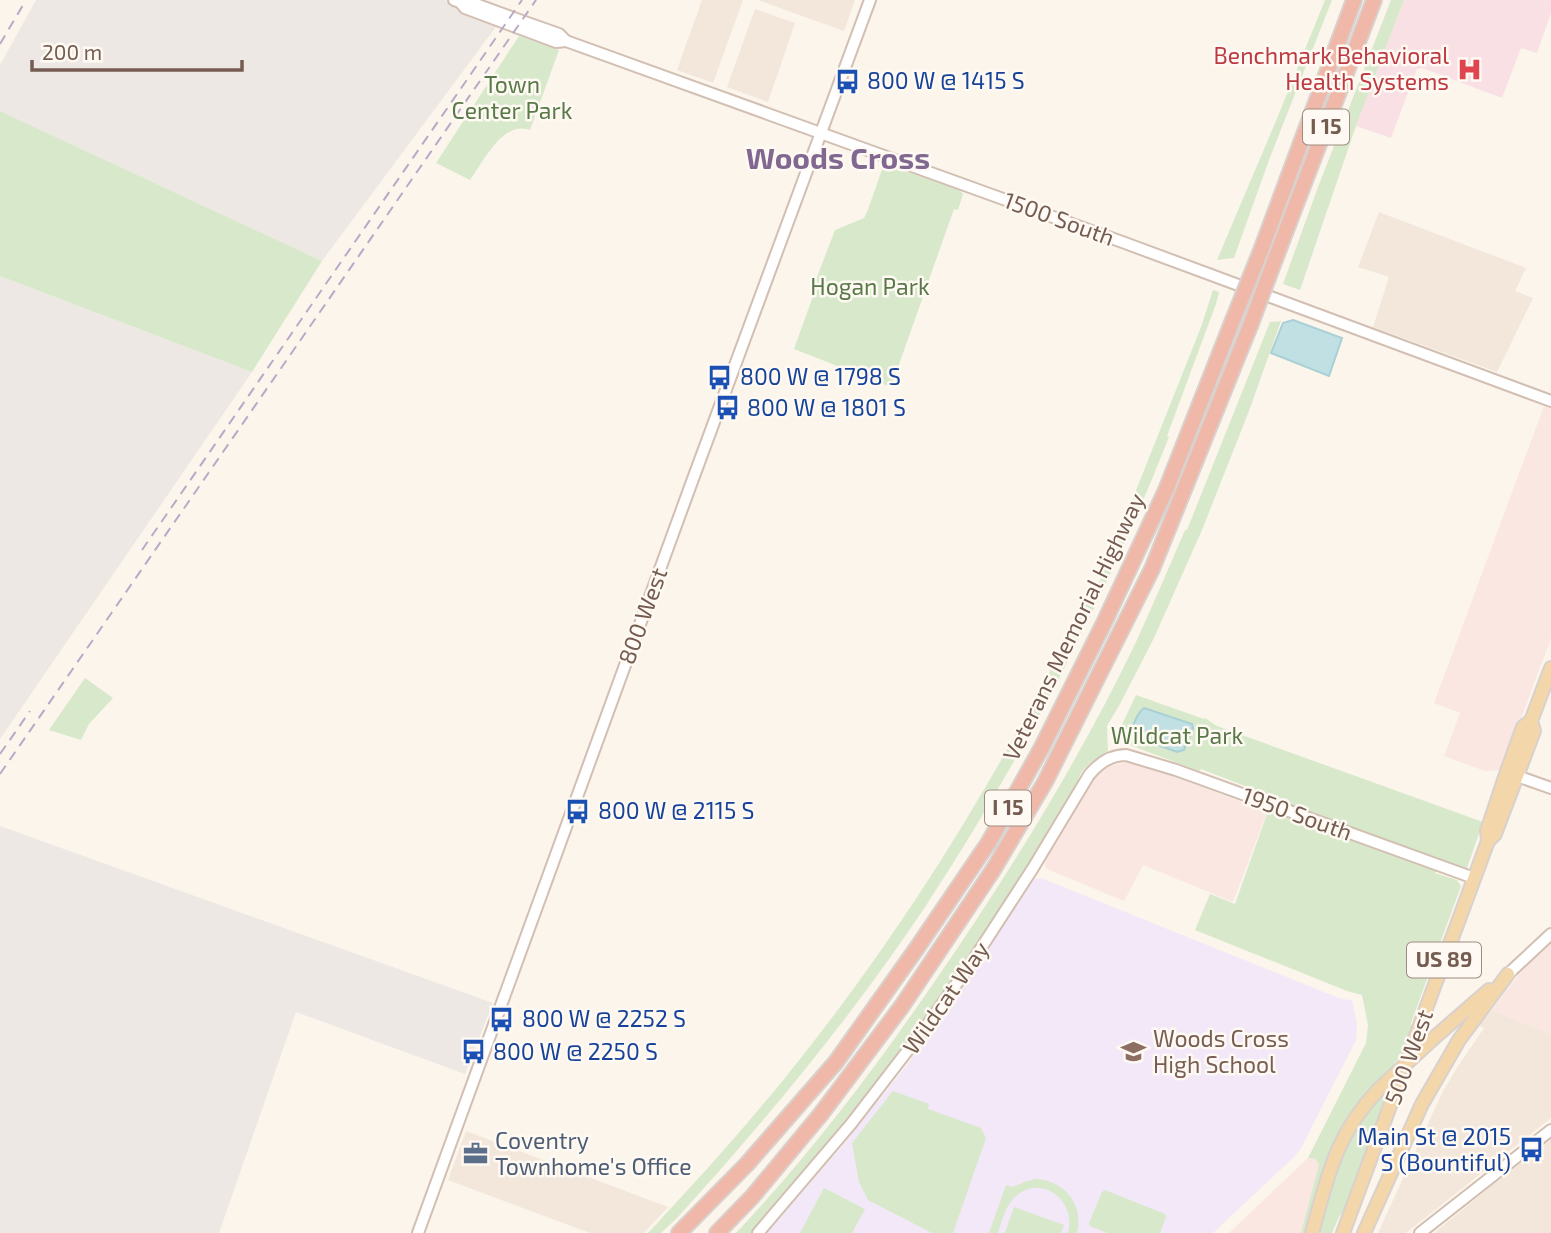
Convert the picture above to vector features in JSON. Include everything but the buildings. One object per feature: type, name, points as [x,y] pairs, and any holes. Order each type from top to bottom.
[{"type":"highway","name":"Veterans Memorial Highway","points":[[679,1233],[747,1164],[836,1062],[989,842],[1041,749],[1166,490],[1262,248],[1354,0]]},
{"type":"highway","name":"Veterans Memorial Highway","points":[[717,1233],[752,1197],[821,1114],[901,1006],[993,870],[1045,782],[1152,569],[1250,326],[1374,0]]},
{"type":"main road","name":"500 West","points":[[1488,841],[1487,831],[1523,727],[1531,721],[1551,668]]},
{"type":"main road","name":"500 West","points":[[1343,1233],[1488,841],[1495,834],[1534,731],[1531,721]]},
{"type":"main road","points":[[1312,1233],[1334,1157],[1342,1138],[1364,1104],[1435,1037],[1508,974]]},
{"type":"main road","points":[[1364,1233],[1422,1104],[1460,1040],[1508,974]]},
{"type":"street","name":"800 West","points":[[418,1233],[592,752],[870,0]]},
{"type":"street","name":"1500 South","points":[[457,1],[470,2],[522,20],[559,34],[566,41],[1551,401]]},
{"type":"street","name":"1950 South","points":[[1118,755],[1175,770],[1474,878]]},
{"type":"street","name":"Wildcat Way","points":[[758,1233],[852,1124],[925,1028],[1033,868],[1089,775],[1099,765],[1118,755]]},
{"type":"street","points":[[1517,776],[1551,788]]},
{"type":"street","points":[[1508,974],[1551,934]]},
{"type":"street","points":[[1420,1233],[1551,1130]]},
{"type":"shaded area","points":[[36,0],[444,0],[501,20],[322,261],[0,111],[0,65]]},
{"type":"shaded area","points":[[702,0],[743,0],[713,83],[677,70]]},
{"type":"shaded area","points":[[758,0],[855,0],[844,31]]},
{"type":"shaded area","name":"Benchmark Behavioral Health Systems","points":[[1404,0],[1551,0],[1551,13],[1537,53],[1521,48],[1502,98],[1422,68],[1417,69],[1391,138],[1356,126]]},
{"type":"shaded area","points":[[755,9],[795,23],[768,102],[727,87]]},
{"type":"shaded area","points":[[1379,212],[1526,268],[1515,291],[1533,298],[1497,372],[1373,327],[1389,277],[1358,267]]},
{"type":"shaded area","points":[[0,276],[252,372],[0,739]]},
{"type":"shaded area","points":[[1544,406],[1551,409],[1551,638],[1502,770],[1485,771],[1444,756],[1460,713],[1434,703]]},
{"type":"shaded area","points":[[1128,762],[1141,764],[1267,812],[1233,902],[1143,865],[1124,901],[1045,867],[1046,858],[1092,781],[1110,766]]},
{"type":"shaded area","points":[[0,826],[493,1003],[465,1074],[296,1012],[219,1233],[0,1233]]},
{"type":"shaded area","name":"Woods Cross High School","points":[[1041,878],[1341,999],[1352,1000],[1357,1023],[1356,1040],[1296,1155],[1213,1233],[767,1233],[907,1065],[982,959],[1031,883]]},
{"type":"shaded area","points":[[1551,942],[1551,1034],[1492,1010],[1528,963]]},
{"type":"shaded area","points":[[1492,1010],[1551,1034],[1551,1118],[1406,1233],[1378,1233],[1442,1093],[1484,1028],[1479,1026]]},
{"type":"shaded area","points":[[466,1131],[668,1207],[644,1233],[590,1233],[448,1180]]},
{"type":"shaded area","points":[[1551,1140],[1551,1233],[1434,1233],[1495,1183]]},
{"type":"shaded area","points":[[1308,1158],[1315,1159],[1319,1164],[1301,1233],[1229,1233]]},
{"type":"green space","points":[[1325,0],[1332,0],[1234,258],[1217,260],[1278,116]]},
{"type":"green space","points":[[1391,0],[1404,0],[1356,126],[1300,290],[1283,284]]},
{"type":"green space","name":"Town Center Park","points":[[519,36],[559,50],[530,130],[520,128],[503,136],[470,180],[436,163]]},
{"type":"green space","points":[[0,111],[322,261],[252,372],[0,276]]},
{"type":"green space","name":"Hogan Park","points":[[884,164],[959,190],[963,194],[958,210],[954,209],[891,387],[794,349],[835,230],[864,218]]},
{"type":"green space","points":[[1213,290],[1219,292],[1216,304],[1167,436],[1169,437],[1117,559],[1028,737],[961,851],[868,989],[807,1067],[677,1218],[661,1233],[648,1233],[772,1094],[811,1045],[891,936],[964,823],[1031,706],[1093,586],[1100,581],[1201,327]]},
{"type":"green space","points":[[1281,321],[1202,530],[1154,638],[1107,726],[1108,751],[1082,771],[1069,799],[999,913],[928,1017],[823,1152],[753,1233],[736,1233],[815,1143],[887,1049],[961,943],[1041,817],[1091,730],[1136,642],[1187,530],[1270,322]]},
{"type":"green space","points":[[85,678],[113,698],[89,724],[81,740],[49,730]]},
{"type":"green space","name":"Wildcat Park","points":[[1136,695],[1205,718],[1217,726],[1483,822],[1467,868],[1441,860],[1435,873],[1457,880],[1461,886],[1411,1023],[1410,1036],[1397,1061],[1354,1108],[1339,1132],[1323,1175],[1308,1233],[1301,1233],[1319,1164],[1315,1159],[1308,1158],[1366,1043],[1368,1025],[1362,995],[1195,930],[1210,894],[1235,904],[1273,797],[1124,743],[1118,733]]},
{"type":"green space","points":[[1385,1090],[1390,1092],[1345,1208],[1332,1233],[1318,1233],[1330,1185],[1350,1131]]},
{"type":"green space","points":[[893,1091],[929,1104],[928,1109],[981,1128],[986,1138],[953,1233],[932,1233],[868,1200],[859,1182],[852,1143]]},
{"type":"green space","points":[[1036,1179],[1056,1184],[1070,1196],[1078,1213],[1077,1233],[1068,1233],[1067,1210],[1062,1201],[1054,1193],[1035,1188],[1014,1198],[1006,1210],[998,1233],[989,1233],[1006,1185],[1013,1187]]},
{"type":"green space","points":[[824,1188],[865,1209],[852,1233],[800,1233]]},
{"type":"green space","points":[[1105,1190],[1165,1214],[1160,1233],[1107,1233],[1090,1226]]},
{"type":"green space","points":[[1014,1207],[1064,1225],[1061,1233],[1005,1233]]},
{"type":"water","points":[[1293,320],[1342,338],[1329,376],[1271,353],[1283,323]]},
{"type":"water","points":[[1144,708],[1192,724],[1193,728],[1184,750],[1177,752],[1133,736],[1131,732],[1134,723]]},
{"type":"railway","points":[[0,44],[26,0]]},
{"type":"railway","points":[[142,550],[522,0]]},
{"type":"railway","points":[[0,774],[536,0]]},
{"type":"railway","points":[[0,754],[30,711]]},
{"type":"place","name":"Benchmark Behavioral Health Systems","points":[[1469,69]]},
{"type":"place","name":"800 W @ 1415 S","points":[[847,81]]},
{"type":"place","name":"800 W @ 1798 S","points":[[720,377]]},
{"type":"place","name":"800 W @ 1801 S","points":[[727,408]]},
{"type":"place","name":"800 W @ 2115 S","points":[[578,811]]},
{"type":"place","name":"800 W @ 2252 S","points":[[502,1019]]},
{"type":"place","name":"800 W @ 2250 S","points":[[473,1052]]},
{"type":"place","name":"Woods Cross High School","points":[[1133,1052]]},
{"type":"place","name":"Main St @ 2015 S (Bountiful)","points":[[1531,1150]]},
{"type":"place","name":"Coventry Townhome's Office","points":[[475,1154]]},
{"type":"district","name":"Woods Cross","points":[[838,159]]}]
